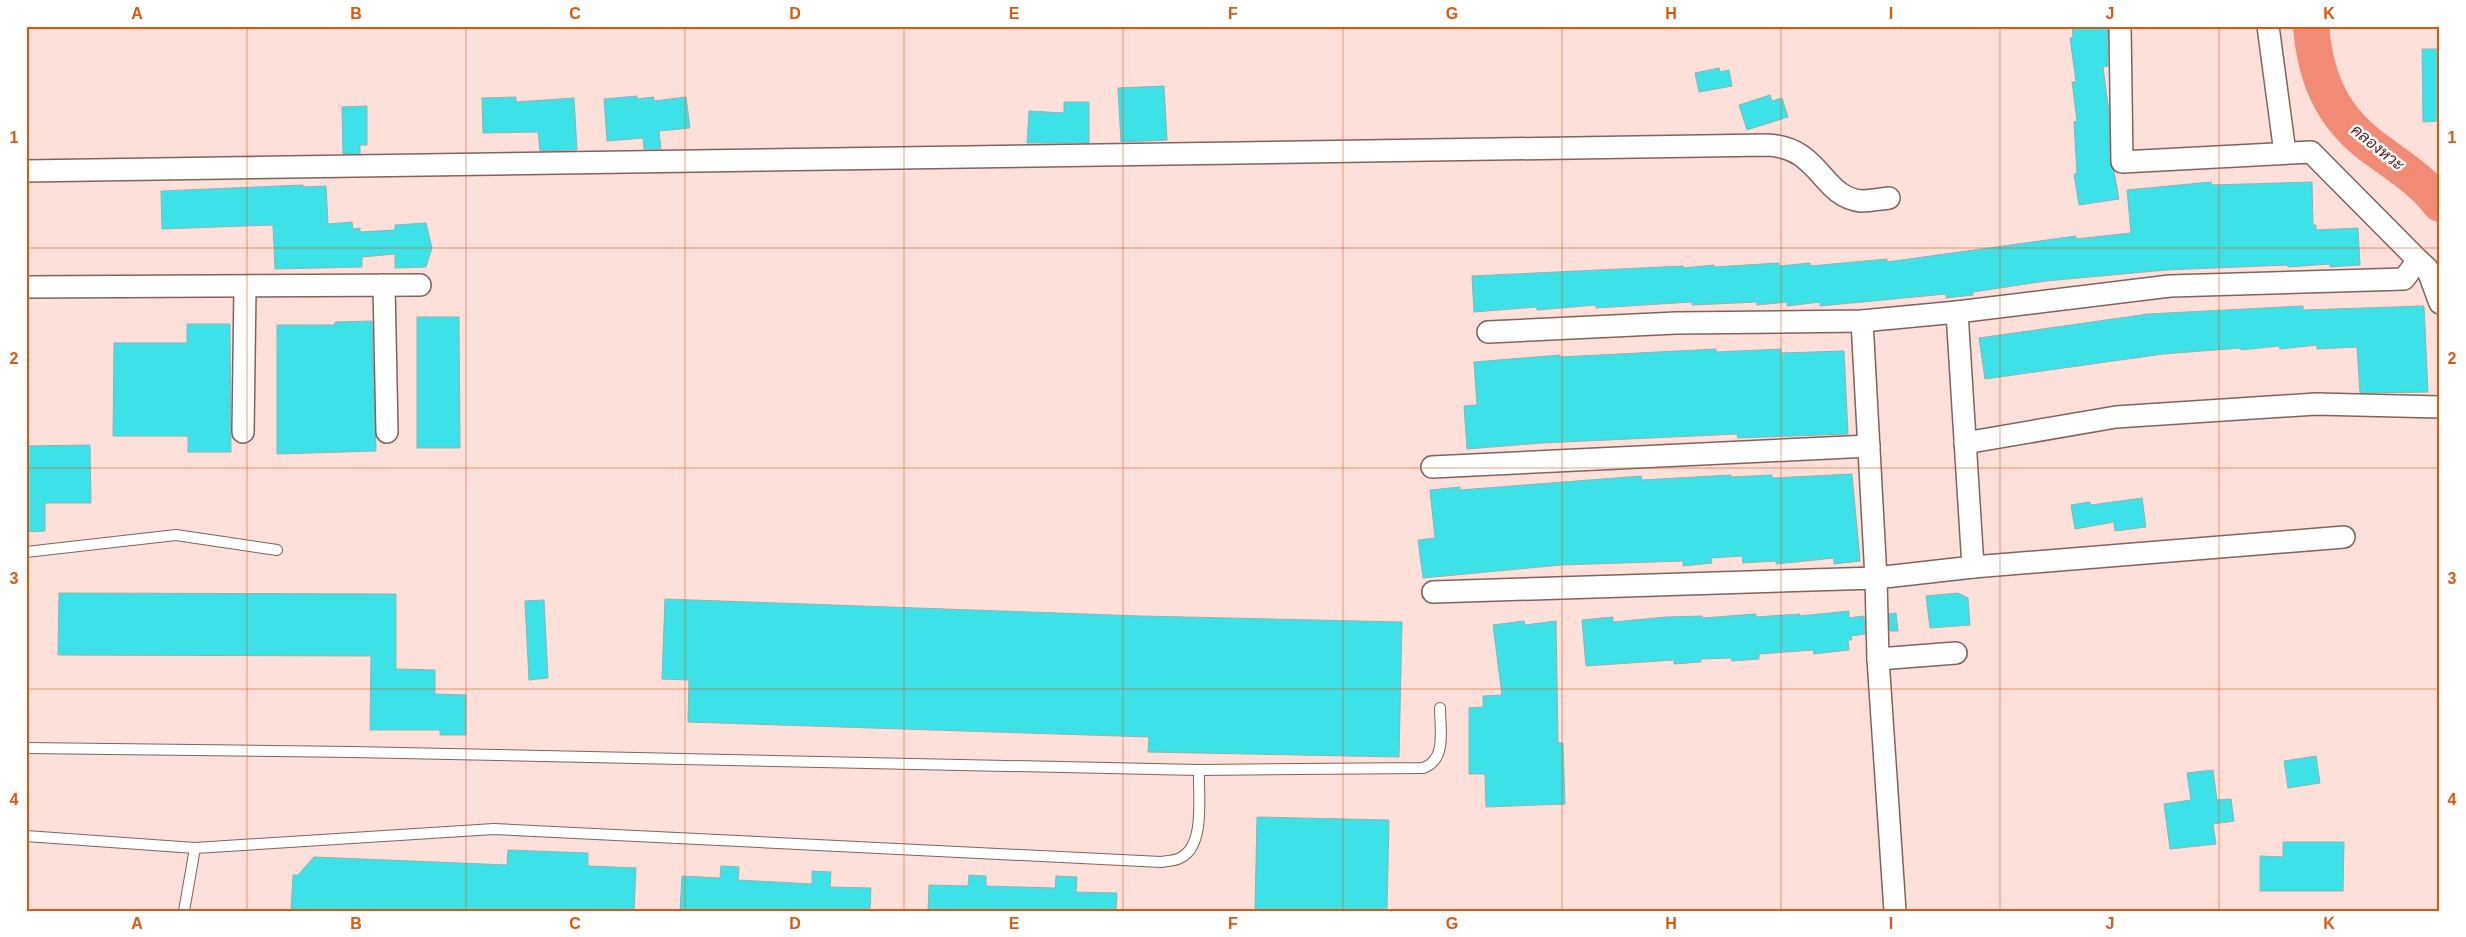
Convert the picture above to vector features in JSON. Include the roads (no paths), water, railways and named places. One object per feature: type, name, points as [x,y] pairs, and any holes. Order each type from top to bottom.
[{"type":"street","points":[[2120,26],[2122,162],[2311,152],[2427,268],[2440,303]]},
{"type":"street","points":[[2268,26],[2284,153]]},
{"type":"street","points":[[26,171],[1767,145],[1786,147],[1799,153],[1816,168],[1833,188],[1852,198],[1862,201],[1888,198]]},
{"type":"street","points":[[1488,332],[1676,323],[1862,321],[1957,312],[2170,286],[2404,279],[2418,260]]},
{"type":"street","points":[[384,285],[387,432]]},
{"type":"street","points":[[26,287],[420,285]]},
{"type":"street","points":[[243,432],[245,287]]},
{"type":"street","points":[[1957,312],[1973,567]]},
{"type":"street","points":[[1862,321],[1876,578],[1878,659],[1895,911]]},
{"type":"street","points":[[1965,443],[2116,417],[2316,404],[2440,406]]},
{"type":"street","points":[[1432,467],[1869,446]]},
{"type":"street","points":[[1433,592],[1876,578],[1973,567],[2344,537]]},
{"type":"street","points":[[1878,659],[1956,653]]},
{"type":"lane","points":[[26,552],[176,535],[277,550]]},
{"type":"lane","points":[[26,748],[362,752],[1199,770],[1423,768],[1434,763],[1440,754],[1440,708]]},
{"type":"lane","points":[[26,836],[195,848],[494,829],[1161,862],[1180,858],[1193,847],[1198,832],[1199,770]]},
{"type":"lane","points":[[184,911],[195,848]]},
{"type":"waterway","name":"คลองหวะ","points":[[2311,26],[2316,61],[2321,77],[2335,107],[2344,120],[2370,145],[2416,179],[2440,204]]}]
